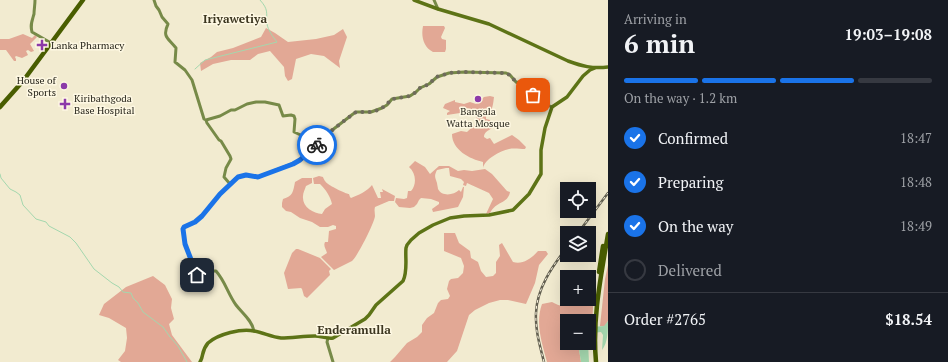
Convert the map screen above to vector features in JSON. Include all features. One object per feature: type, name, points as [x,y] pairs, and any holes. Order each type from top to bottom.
[{"type":"highway","points":[[0,106],[25,76],[82,0]]},
{"type":"highway","points":[[596,314],[600,269],[608,231]]},
{"type":"highway","points":[[596,314],[601,269],[608,231]]},
{"type":"highway","points":[[597,362],[596,324],[608,231]]},
{"type":"highway","points":[[596,324],[608,249]]},
{"type":"main road","points":[[414,0],[489,24],[568,61],[595,68],[608,67]]},
{"type":"main road","points":[[200,362],[203,349],[211,340],[232,332],[246,330],[281,338],[315,336],[333,338],[365,319],[376,305],[402,281],[406,271],[407,245],[419,233],[432,225],[450,218],[489,215],[513,210],[529,194],[541,174],[541,150],[545,128],[552,107],[569,94],[583,76],[595,68]]},
{"type":"street","points":[[35,0],[31,30],[50,43]]},
{"type":"street","points":[[154,0],[162,17],[168,23],[166,34],[176,48],[176,62],[185,70],[192,80],[204,118],[230,156],[231,159],[226,168],[224,177],[230,184]]},
{"type":"street","points":[[434,0],[438,8]]},
{"type":"street","points":[[254,331],[253,325],[236,304],[225,284],[216,272],[213,271],[198,275],[196,274],[185,244],[183,229],[202,216],[216,198],[240,176],[246,175],[258,177],[293,164],[300,160],[331,131],[356,112],[371,112],[378,110],[392,99],[410,96],[420,88],[429,84],[436,77],[449,73],[505,73],[510,75],[516,82],[526,86],[536,100],[552,107]]},
{"type":"street","points":[[206,120],[220,116],[251,102],[278,104],[283,116],[294,116],[294,132],[305,137],[313,149]]},
{"type":"street","points":[[328,338],[327,342],[332,362]]},
{"type":"shaded area","points":[[423,26],[444,26],[445,28],[441,37],[442,39],[446,40],[445,52],[433,52],[427,47],[422,34]]},
{"type":"shaded area","points":[[266,28],[288,42],[316,39],[334,35],[343,29],[347,37],[339,61],[340,68],[324,56],[311,54],[296,59],[292,79],[288,81],[285,76],[284,67],[270,51],[258,54],[250,60],[231,60],[213,64],[201,71],[200,63],[217,52],[233,48],[261,37]]},
{"type":"shaded area","points":[[23,34],[32,38],[35,35],[37,37],[30,44],[34,51],[26,51],[28,55],[22,58],[16,56],[16,61],[14,61],[6,50],[0,50],[0,39],[9,39]]},
{"type":"shaded area","points":[[484,97],[494,97],[491,109],[486,115],[486,119],[490,120],[492,128],[485,133],[484,137],[487,139],[490,138],[494,144],[512,135],[526,147],[525,149],[509,149],[501,152],[490,159],[483,168],[483,162],[467,156],[458,149],[453,140],[452,134],[461,131],[467,132],[475,125],[477,118],[474,111],[467,108],[460,113],[447,115],[450,111],[443,108],[445,104],[455,100],[455,102],[464,104],[470,102],[476,104]]},
{"type":"shaded area","points":[[415,161],[425,167],[430,174],[439,166],[449,166],[458,171],[485,169],[492,174],[507,191],[510,192],[509,196],[507,199],[495,206],[490,213],[486,214],[493,199],[489,193],[467,183],[466,186],[463,185],[464,182],[461,179],[450,176],[449,168],[446,168],[437,170],[436,172],[435,176],[438,189],[442,193],[448,194],[459,190],[461,192],[464,187],[463,197],[458,207],[433,212],[432,209],[439,204],[439,202],[421,198],[414,207],[399,207],[395,202],[396,198],[407,198],[408,191],[411,191],[413,188],[415,179],[413,172],[409,167]]},
{"type":"shaded area","points":[[319,176],[323,177],[330,186],[349,194],[351,198],[363,193],[372,185],[378,198],[381,198],[380,192],[383,192],[382,189],[395,196],[394,201],[389,201],[375,207],[374,220],[358,253],[352,261],[334,270],[321,257],[327,253],[324,245],[325,242],[328,242],[329,231],[336,229],[336,226],[320,227],[291,212],[286,211],[282,207],[283,199],[292,193],[295,182],[302,178],[312,178],[312,183],[306,186],[303,194],[303,200],[309,209],[322,214],[325,209],[332,204],[329,196],[322,186],[320,184],[314,184],[313,178]]},
{"type":"shaded area","points":[[444,233],[455,233],[459,243],[470,251],[471,258],[478,262],[481,271],[486,277],[493,276],[496,273],[496,262],[500,256],[499,245],[502,243],[513,262],[517,263],[524,262],[538,251],[546,251],[548,254],[539,265],[535,283],[526,304],[508,300],[500,300],[489,303],[475,310],[469,315],[457,351],[447,362],[390,362],[407,343],[422,332],[422,325],[427,318],[434,313],[438,303],[441,300],[448,299],[450,296],[447,289],[449,281],[451,279],[458,278],[463,273],[464,266],[461,258],[444,251]]},
{"type":"shaded area","points":[[296,249],[320,258],[331,269],[329,271],[330,275],[307,298],[304,296],[301,288],[288,289],[284,273],[292,253]]},
{"type":"shaded area","points":[[608,265],[608,321],[605,326],[600,326],[605,279]]},
{"type":"shaded area","points":[[153,276],[165,285],[172,299],[171,308],[174,319],[169,324],[172,335],[192,362],[121,362],[118,360],[125,351],[127,338],[126,328],[109,318],[99,315],[104,304],[126,287]]},
{"type":"shaded area","points":[[552,302],[560,306],[593,306],[593,314],[560,314],[560,350],[579,350],[581,362],[547,362],[541,340],[539,318],[542,304]]},
{"type":"shaded area","points":[[608,321],[607,340],[602,350],[603,335],[601,332],[596,333],[596,327],[604,326]]},
{"type":"shaded area","points":[[579,350],[588,350],[589,362],[581,362]]},
{"type":"waterway","points":[[195,69],[205,60],[277,42],[268,29],[266,9],[260,0]]},
{"type":"waterway","points":[[0,174],[1,178],[10,189],[20,195],[23,205],[36,219],[46,222],[49,226],[70,237],[94,269],[119,287],[123,292],[131,293],[143,312],[163,327],[178,346],[187,362]]},
{"type":"railway","points":[[583,226],[608,193]]},
{"type":"railway","points":[[544,362],[536,326],[537,304],[542,286],[560,257]]},
{"type":"way so far","points":[[317,145],[331,131],[356,112],[371,112],[378,110],[392,99],[410,96],[420,88],[432,82],[436,77],[449,73],[505,73],[510,75],[516,82],[526,86],[533,95]]},
{"type":"place","name":"Lanka Pharmacy","points":[[42,45]]},
{"type":"place","name":"House of Sports","points":[[64,86]]},
{"type":"place","name":"Bangala Watta Mosque","points":[[478,99]]},
{"type":"place","name":"Kiribathgoda Base Hospital","points":[[65,104]]},
{"type":"district","name":"Iriyawetiya","points":[[235,19]]},
{"type":"district","name":"Enderamulla","points":[[354,330]]},
{"type":"route","points":[[197,275],[185,244],[184,227],[195,222],[202,216],[216,198],[238,177],[246,175],[258,177],[293,164],[300,160],[317,145]]}]
